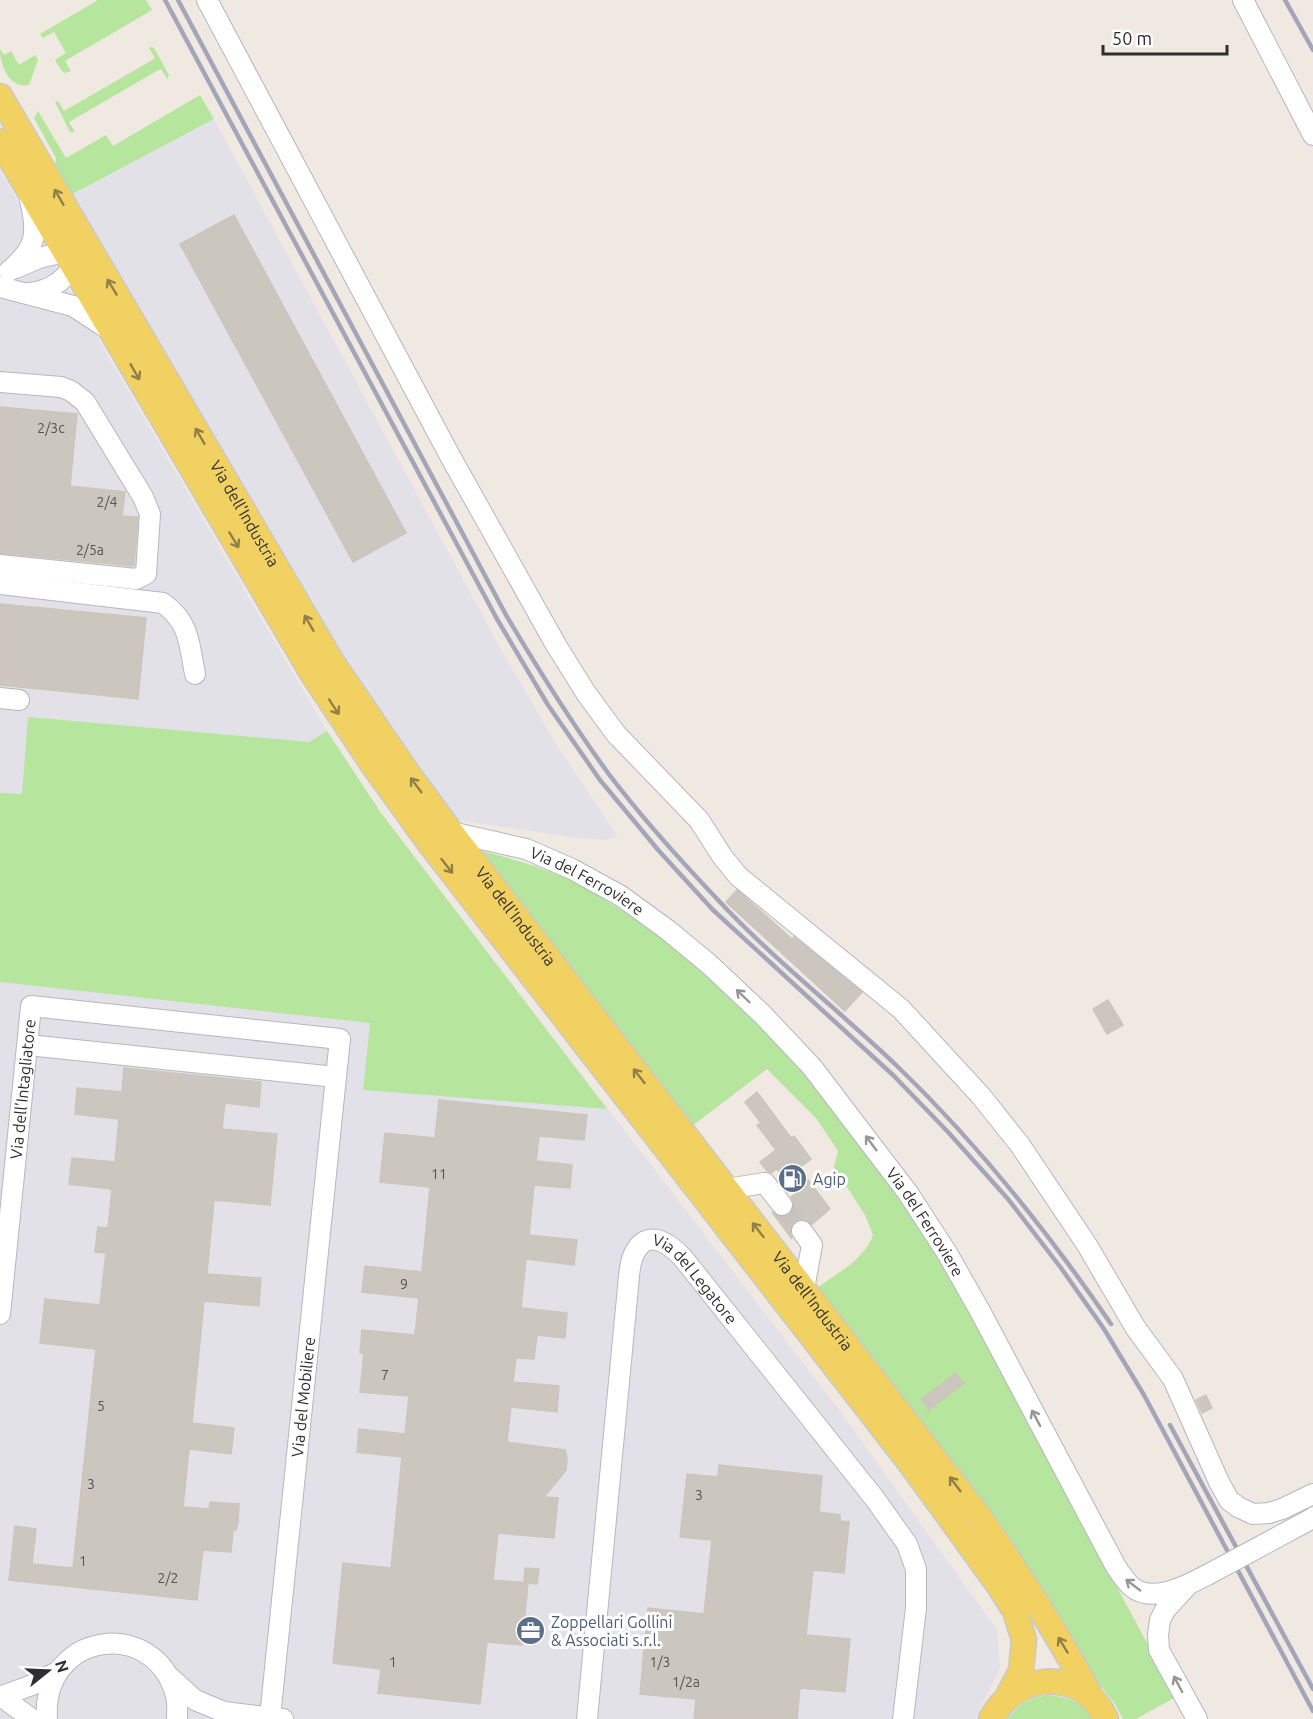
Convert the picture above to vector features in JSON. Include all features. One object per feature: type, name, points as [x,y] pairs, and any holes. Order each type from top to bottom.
[{"type":"main road","name":"Via dell'Industria","points":[[0,96],[332,662],[408,776],[990,1532],[1041,1608],[1091,1697],[1106,1719]]},
{"type":"main road","name":"Via dell'Industria","points":[[0,141],[310,670],[374,765],[430,844],[913,1467],[1015,1611],[1024,1640],[1021,1671],[1009,1694],[997,1707],[991,1719]]},
{"type":"main road","points":[[1009,1694],[1025,1685],[1042,1681],[1059,1682],[1076,1687],[1091,1697]]},
{"type":"street","points":[[207,0],[367,302],[523,588],[586,693],[616,734],[699,820],[738,876],[901,1009],[981,1096],[1020,1145],[1052,1192],[1135,1327],[1173,1379],[1229,1500],[1253,1514],[1269,1513],[1313,1494]]},
{"type":"street","points":[[1243,0],[1313,135]]},
{"type":"street","points":[[3,277],[28,253],[35,234],[35,222],[23,180]]},
{"type":"street","points":[[3,277],[39,258],[69,259],[88,247]]},
{"type":"street","points":[[26,293],[38,292],[62,281],[69,259]]},
{"type":"street","points":[[3,277],[26,293],[74,306],[113,332]]},
{"type":"street","points":[[0,382],[61,387],[71,391],[85,402],[143,497],[150,514],[146,574],[136,579],[0,565]]},
{"type":"street","points":[[0,584],[164,603],[175,611],[185,626],[195,674]]},
{"type":"street","name":"Via del Ferroviere","points":[[451,832],[526,849],[572,869],[621,896],[710,965],[763,1015],[812,1067],[908,1193],[980,1311],[1125,1580],[1132,1587],[1145,1593],[1158,1593],[1188,1586]]},
{"type":"street","name":"Via dell'Intagliatore","points":[[0,1314],[31,1006]]},
{"type":"street","name":"Via del Mobiliere","points":[[31,1006],[340,1038],[277,1718]]},
{"type":"street","points":[[27,1045],[336,1077]]},
{"type":"street","points":[[726,1189],[765,1183],[782,1205]]},
{"type":"street","points":[[802,1231],[812,1245],[804,1289]]},
{"type":"street","name":"Via del Legatore","points":[[587,1719],[628,1287],[633,1256],[638,1247],[646,1241],[660,1240],[672,1245],[683,1258],[875,1499],[907,1544],[916,1569],[916,1608],[903,1719]]},
{"type":"street","points":[[1197,1719],[1159,1650],[1159,1626],[1167,1606],[1188,1586],[1313,1518]]},
{"type":"street","points":[[46,1719],[49,1688],[57,1672],[72,1656],[92,1646],[114,1643],[136,1648],[155,1659],[169,1676],[195,1700],[224,1712],[277,1718]]},
{"type":"street","points":[[1,1697],[57,1672]]},
{"type":"street","points":[[169,1676],[177,1698],[177,1719]]},
{"type":"street","points":[[1,1697],[32,1719]]},
{"type":"street","points":[[203,1719],[224,1712]]},
{"type":"shaded area","points":[[214,119],[503,653],[556,744],[618,837],[603,840],[578,838],[457,820],[375,707],[300,589],[71,196]]},
{"type":"shaded area","points":[[0,171],[327,731],[381,813],[840,1411],[997,1630],[1000,1668],[975,1719],[0,1719]]},
{"type":"green space","points":[[98,0],[146,0],[152,10],[65,61],[71,71],[65,73],[55,60],[66,53],[54,32],[43,38],[40,34]]},
{"type":"green space","points":[[149,48],[154,48],[169,75],[168,78],[161,69],[155,72],[69,122],[75,132],[70,132],[55,102],[58,101],[64,111],[155,58]]},
{"type":"green space","points":[[0,49],[4,55],[11,51],[19,65],[35,55],[38,60],[29,85],[22,85],[11,80],[4,68]]},
{"type":"green space","points":[[200,95],[214,119],[71,195],[55,167],[56,158],[34,118],[38,111],[66,158],[106,135],[113,146]]},
{"type":"green space","points":[[28,717],[309,742],[327,731],[381,813],[607,1109],[363,1090],[370,1023],[0,982],[0,793],[22,794]]},
{"type":"green space","points":[[479,850],[554,873],[591,891],[632,917],[680,952],[725,990],[767,1032],[806,1077],[880,1172],[947,1270],[1176,1697],[1136,1719],[1123,1719],[1044,1595],[817,1288],[857,1259],[873,1235],[865,1215],[834,1167],[838,1151],[816,1118],[767,1069],[692,1126]]},
{"type":"green space","points":[[1048,1695],[1079,1704],[1092,1719],[1007,1719],[1025,1702]]},
{"type":"building","points":[[234,215],[406,533],[353,562],[180,244]]},
{"type":"building","points":[[0,407],[77,414],[70,486],[125,492],[122,516],[138,517],[134,566],[0,553]]},
{"type":"building","points":[[0,604],[146,618],[138,699],[0,685]]},
{"type":"building","points":[[737,890],[792,939],[794,937],[862,992],[845,1011],[726,902]]},
{"type":"building","points":[[1108,1000],[1123,1025],[1107,1034],[1093,1009]]},
{"type":"building","points":[[124,1068],[261,1082],[259,1107],[225,1103],[222,1129],[277,1134],[270,1205],[214,1200],[207,1274],[261,1278],[259,1306],[204,1301],[192,1423],[234,1428],[231,1454],[189,1449],[183,1507],[209,1509],[210,1502],[239,1504],[238,1523],[236,1530],[233,1530],[231,1552],[203,1550],[197,1600],[9,1580],[15,1526],[36,1529],[32,1564],[73,1568],[96,1349],[40,1343],[45,1299],[100,1305],[106,1253],[95,1252],[98,1227],[108,1228],[112,1189],[69,1184],[72,1158],[115,1162],[119,1119],[75,1114],[77,1088],[122,1092]]},
{"type":"building","points":[[757,1092],[791,1138],[794,1136],[811,1159],[799,1168],[830,1209],[812,1224],[801,1219],[795,1222],[790,1232],[792,1239],[772,1212],[778,1216],[789,1215],[794,1203],[791,1197],[796,1194],[777,1169],[771,1173],[760,1162],[776,1150],[757,1125],[761,1123],[745,1102]]},
{"type":"building","points":[[439,1100],[587,1115],[584,1140],[539,1136],[536,1161],[572,1165],[570,1188],[534,1185],[529,1235],[577,1240],[574,1265],[526,1259],[521,1308],[567,1313],[565,1338],[537,1335],[534,1359],[516,1358],[513,1382],[559,1386],[557,1412],[511,1407],[507,1442],[565,1450],[566,1470],[544,1497],[558,1498],[554,1538],[498,1533],[493,1580],[528,1583],[522,1645],[487,1642],[480,1704],[378,1693],[381,1669],[333,1663],[343,1563],[391,1568],[402,1457],[357,1452],[359,1429],[405,1434],[409,1396],[360,1392],[364,1353],[360,1353],[362,1330],[415,1335],[419,1298],[362,1292],[365,1266],[422,1272],[430,1187],[380,1182],[385,1133],[435,1138]]},
{"type":"building","points":[[956,1373],[964,1383],[929,1410],[921,1400]]},
{"type":"building","points":[[1206,1395],[1212,1408],[1202,1413],[1196,1400]]},
{"type":"building","points":[[719,1465],[822,1476],[819,1512],[840,1515],[840,1521],[849,1522],[844,1573],[813,1570],[806,1635],[850,1639],[845,1692],[800,1688],[797,1719],[694,1719],[696,1699],[640,1694],[648,1608],[704,1614],[712,1540],[680,1537],[687,1474],[718,1477]]},
{"type":"building","points":[[525,1568],[539,1569],[537,1584],[524,1583]]},
{"type":"tunnel","points":[[782,1205],[802,1231]]},
{"type":"railway","points":[[165,0],[497,619],[548,705],[600,780],[659,851],[713,910],[893,1075],[948,1132],[1008,1199],[1061,1268],[1104,1329],[1144,1395],[1313,1711]]},
{"type":"railway","points":[[178,0],[506,615],[594,754],[648,822],[740,923],[898,1067],[957,1127],[1063,1256],[1111,1324]]},
{"type":"railway","points":[[1285,0],[1313,50]]},
{"type":"railway","points":[[1170,1425],[1313,1689]]},
{"type":"place","name":"Agip","points":[[792,1179]]},
{"type":"place","name":"Zoppellari Gollini & Associati s.r.l.","points":[[530,1631]]}]
